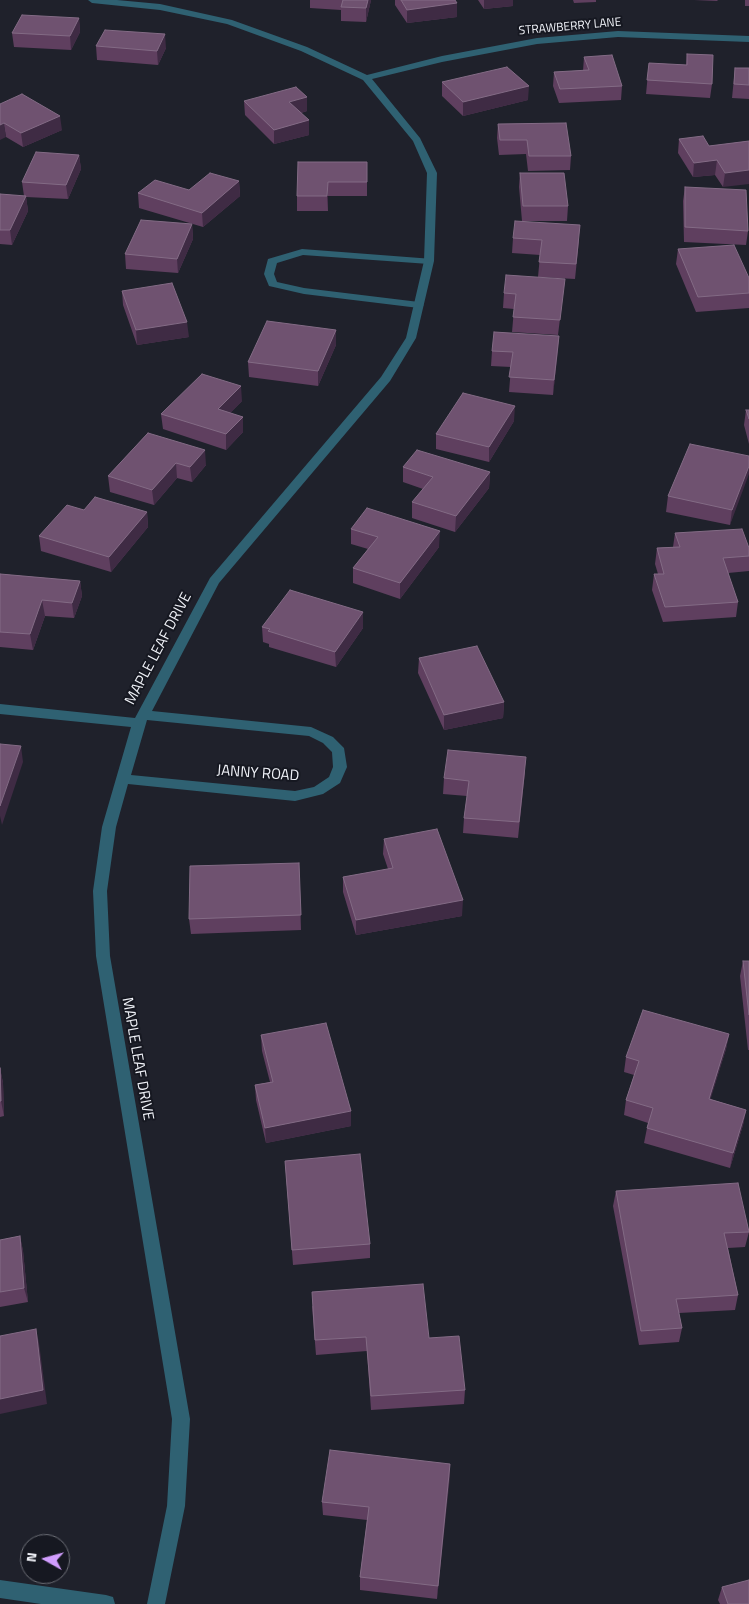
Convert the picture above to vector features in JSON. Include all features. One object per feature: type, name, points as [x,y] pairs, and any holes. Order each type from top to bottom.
[{"type":"street","name":"MAPLE LEAF DRIVE","points":[[92,0],[160,7],[229,22],[304,49],[366,78],[417,140],[432,172],[429,260],[411,338],[386,379],[246,541],[214,581],[141,719],[109,826],[100,890],[103,956],[181,1419],[176,1506],[156,1604]]},
{"type":"street","name":"STRAWBERRY LANE","points":[[366,78],[442,59],[537,40],[618,34],[749,39]]},
{"type":"street","points":[[419,305],[304,292],[273,284],[269,274],[272,261],[302,252],[429,260]]},
{"type":"street","points":[[0,709],[141,719]]},
{"type":"street","name":"JANNY ROAD","points":[[122,779],[295,796],[318,791],[335,780],[340,767],[339,751],[328,740],[311,732],[141,719]]},
{"type":"street","points":[[0,1590],[106,1604]]},
{"type":"building","points":[[343,0],[368,0],[366,8],[341,7]]},
{"type":"building","points":[[401,0],[455,0],[457,3],[407,10]]},
{"type":"building","points":[[22,15],[79,18],[70,36],[12,33]]},
{"type":"building","points":[[105,30],[165,34],[157,51],[96,46]]},
{"type":"building","points":[[687,54],[713,55],[712,84],[647,80],[649,63],[687,65]]},
{"type":"building","points":[[612,55],[622,86],[560,89],[554,72],[589,70],[584,57]]},
{"type":"building","points":[[507,67],[529,86],[463,102],[442,82]]},
{"type":"building","points":[[735,68],[749,68],[749,85],[734,84]]},
{"type":"building","points":[[296,87],[307,97],[289,102],[309,120],[274,130],[244,101]]},
{"type":"building","points":[[22,94],[60,116],[21,133],[4,123],[0,125],[0,104]]},
{"type":"building","points":[[566,123],[571,156],[529,156],[527,140],[500,140],[498,124]]},
{"type":"building","points":[[703,136],[709,146],[749,141],[749,170],[725,173],[717,160],[694,163],[679,139]]},
{"type":"building","points":[[36,152],[79,155],[66,185],[22,182]]},
{"type":"building","points":[[298,162],[367,162],[367,182],[328,182],[327,196],[297,196]]},
{"type":"building","points":[[210,173],[239,181],[202,213],[138,193],[155,180],[189,190]]},
{"type":"building","points":[[520,173],[564,173],[568,206],[523,206]]},
{"type":"building","points":[[685,187],[746,190],[748,231],[685,227]]},
{"type":"building","points":[[0,194],[26,196],[10,230],[0,230]]},
{"type":"building","points":[[141,220],[192,224],[177,259],[125,254]]},
{"type":"building","points":[[515,221],[580,225],[576,264],[539,262],[542,240],[513,238]]},
{"type":"building","points":[[734,245],[749,278],[749,293],[698,297],[678,249]]},
{"type":"building","points":[[506,275],[565,279],[560,320],[513,317],[516,294],[504,293]]},
{"type":"building","points":[[172,283],[187,322],[136,330],[122,291]]},
{"type":"building","points":[[267,321],[336,330],[318,371],[248,362]]},
{"type":"building","points":[[494,332],[559,336],[554,380],[509,377],[513,352],[492,351]]},
{"type":"building","points":[[202,374],[241,386],[218,409],[243,417],[226,434],[161,414]]},
{"type":"building","points":[[463,393],[515,406],[489,447],[436,434]]},
{"type":"building","points":[[148,433],[205,450],[190,467],[176,463],[152,490],[108,476]]},
{"type":"building","points":[[690,444],[749,456],[749,466],[732,510],[668,496]]},
{"type":"building","points":[[417,450],[490,472],[456,516],[412,502],[433,477],[403,467]]},
{"type":"building","points":[[95,497],[147,512],[109,557],[39,536],[67,505],[84,510]]},
{"type":"building","points":[[367,508],[440,531],[400,583],[353,568],[378,537],[351,529]]},
{"type":"building","points":[[742,529],[749,548],[749,556],[723,558],[738,602],[665,607],[654,574],[664,574],[657,548],[680,547],[675,533]]},
{"type":"building","points":[[0,574],[80,581],[72,603],[42,600],[30,634],[0,632]]},
{"type":"building","points":[[290,590],[363,612],[335,652],[268,631],[270,629],[262,627]]},
{"type":"building","points":[[477,646],[504,702],[444,715],[419,658]]},
{"type":"building","points":[[0,744],[21,746],[0,806]]},
{"type":"building","points":[[448,750],[526,757],[519,822],[464,818],[469,781],[444,778]]},
{"type":"building","points":[[437,829],[463,900],[356,920],[343,877],[393,868],[384,839]]},
{"type":"building","points":[[299,863],[301,915],[189,919],[190,866]]},
{"type":"building","points":[[743,961],[749,961],[749,1015]]},
{"type":"building","points":[[643,1010],[729,1034],[709,1099],[746,1110],[733,1153],[647,1128],[653,1108],[626,1100],[639,1061],[626,1057]]},
{"type":"building","points":[[326,1023],[351,1111],[265,1128],[255,1085],[273,1082],[261,1035]]},
{"type":"building","points":[[0,1068],[1,1101],[0,1101]]},
{"type":"building","points":[[360,1154],[370,1244],[292,1250],[285,1161]]},
{"type":"building","points":[[738,1183],[749,1232],[724,1233],[738,1295],[676,1299],[682,1328],[641,1331],[616,1191]]},
{"type":"building","points":[[20,1236],[24,1288],[0,1292],[0,1240]]},
{"type":"building","points":[[423,1284],[429,1338],[459,1336],[465,1390],[371,1396],[366,1337],[315,1340],[312,1292]]},
{"type":"building","points":[[36,1329],[43,1390],[0,1399],[0,1336]]},
{"type":"building","points":[[330,1450],[450,1464],[438,1586],[360,1577],[369,1507],[322,1502]]},
{"type":"building","points":[[749,1580],[749,1604],[728,1604],[722,1587]]}]
